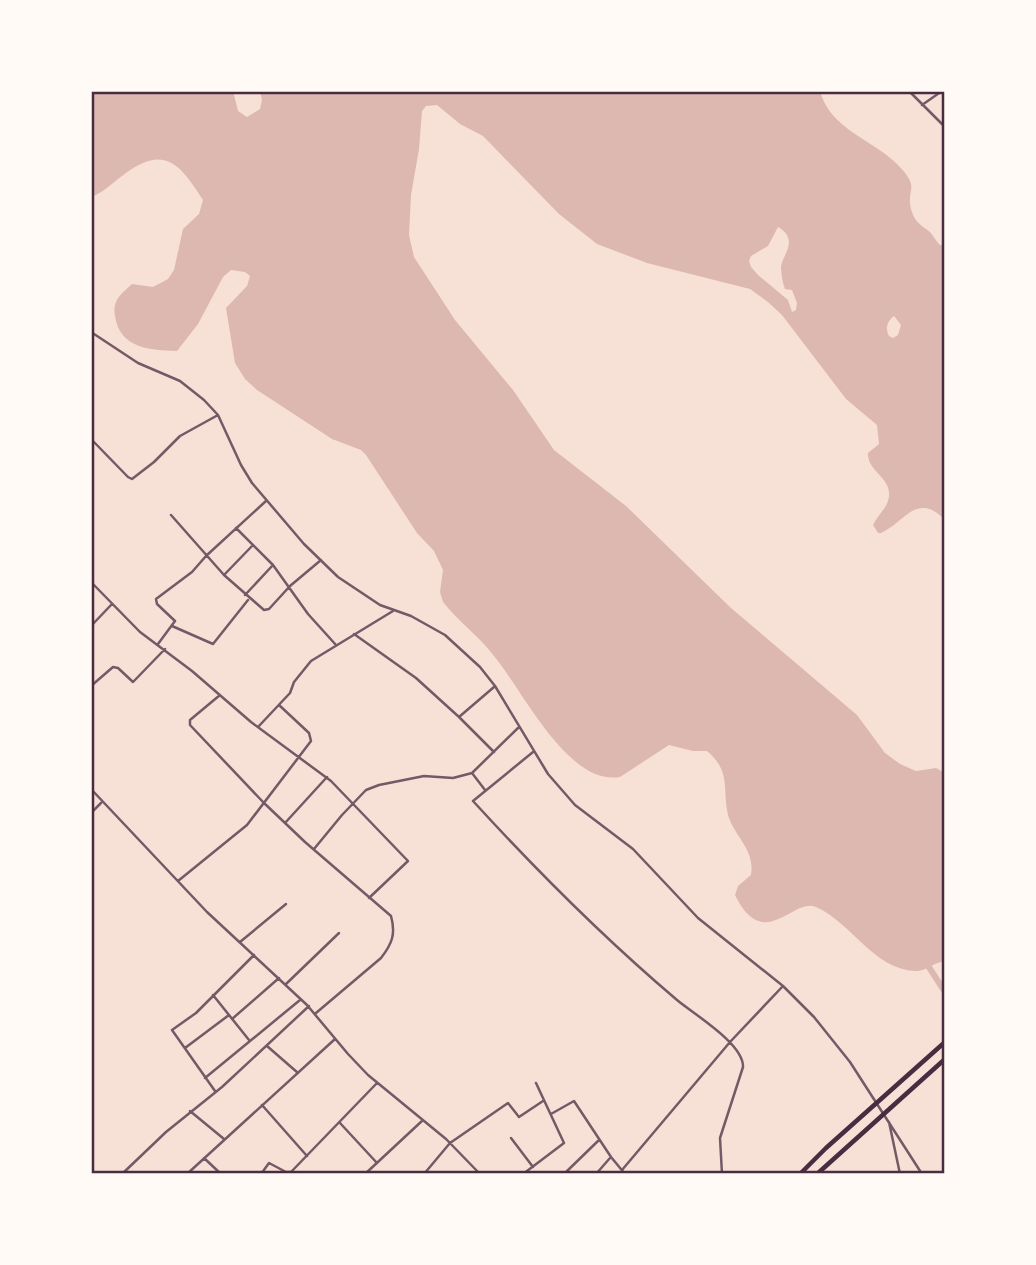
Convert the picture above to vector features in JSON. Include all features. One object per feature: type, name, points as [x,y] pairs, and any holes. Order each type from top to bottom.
[{"type":"main road","points":[[800,1174],[945,1042]]},
{"type":"main road","points":[[817,1174],[945,1059]]},
{"type":"street","points":[[909,91],[945,127]]},
{"type":"street","points":[[922,105],[942,91]]},
{"type":"street","points":[[91,332],[138,363],[180,381],[204,400],[218,415],[241,465],[266,501],[320,560],[357,592],[393,611],[411,616],[444,635],[480,667],[495,686],[548,774],[575,805],[633,849],[698,918],[783,986],[814,1017],[888,1119],[922,1174]]},
{"type":"street","points":[[91,439],[132,479],[180,436],[218,415]]},
{"type":"street","points":[[158,644],[175,621],[157,604],[156,599],[192,572],[266,501]]},
{"type":"street","points":[[171,515],[245,596],[267,611],[320,560]]},
{"type":"street","points":[[236,528],[274,565],[308,614],[336,645]]},
{"type":"street","points":[[224,575],[253,545]]},
{"type":"street","points":[[245,596],[274,565]]},
{"type":"street","points":[[91,582],[140,632],[165,649],[258,727],[327,777],[408,861],[369,898]]},
{"type":"street","points":[[172,626],[213,644],[249,599]]},
{"type":"street","points":[[91,626],[112,604]]},
{"type":"street","points":[[258,727],[279,705],[311,661],[393,611]]},
{"type":"street","points":[[354,634],[416,678],[460,716],[494,752]]},
{"type":"street","points":[[91,686],[115,666],[133,682],[165,649]]},
{"type":"street","points":[[460,716],[495,686]]},
{"type":"street","points":[[220,695],[188,722],[264,803],[391,916],[395,928],[382,958],[316,1013]]},
{"type":"street","points":[[178,881],[242,829],[311,741],[311,737],[279,705]]},
{"type":"street","points":[[314,849],[366,790],[424,776],[453,778],[471,774],[519,728]]},
{"type":"street","points":[[533,752],[473,801],[612,942],[737,1050],[744,1062],[720,1138],[722,1174]]},
{"type":"street","points":[[471,774],[485,791]]},
{"type":"street","points":[[285,823],[327,777]]},
{"type":"street","points":[[91,789],[178,881],[316,1013],[335,1039],[377,1083],[450,1143],[480,1174]]},
{"type":"street","points":[[91,813],[103,802]]},
{"type":"street","points":[[240,942],[286,904]]},
{"type":"street","points":[[286,984],[338,933]]},
{"type":"street","points":[[215,1092],[172,1030],[193,1016],[254,955]]},
{"type":"street","points":[[185,1048],[279,978]]},
{"type":"street","points":[[550,1114],[574,1101],[624,1172],[730,1042],[783,986]]},
{"type":"street","points":[[213,995],[249,1041]]},
{"type":"street","points":[[205,1078],[301,999]]},
{"type":"street","points":[[122,1174],[309,1006]]},
{"type":"street","points":[[187,1174],[335,1039]]},
{"type":"street","points":[[267,1045],[298,1073]]},
{"type":"street","points":[[261,1174],[269,1163],[291,1172],[377,1083]]},
{"type":"street","points":[[523,1174],[564,1143],[536,1083]]},
{"type":"street","points":[[424,1174],[450,1143],[508,1103],[520,1117],[543,1101]]},
{"type":"street","points":[[262,1105],[307,1157]]},
{"type":"street","points":[[190,1111],[224,1139]]},
{"type":"street","points":[[888,1119],[900,1174]]},
{"type":"street","points":[[365,1174],[423,1120]]},
{"type":"street","points":[[340,1123],[377,1163]]},
{"type":"street","points":[[511,1138],[533,1167]]},
{"type":"street","points":[[566,1173],[600,1140]]},
{"type":"street","points":[[596,1174],[611,1157]]},
{"type":"street","points":[[204,1158],[221,1174]]},
{"type":"shaded area","points":[[91,91],[233,91],[238,111],[247,117],[260,109],[260,91],[559,91],[571,94],[576,91],[820,91],[825,104],[842,124],[887,155],[905,173],[911,184],[910,204],[915,218],[940,245],[945,245],[945,520],[927,508],[919,508],[878,533],[873,525],[887,504],[889,493],[888,487],[869,460],[868,453],[879,444],[877,425],[846,399],[782,315],[768,302],[750,289],[647,263],[597,244],[559,214],[483,136],[460,124],[437,105],[426,106],[422,111],[411,195],[409,235],[414,257],[455,320],[513,390],[554,450],[626,506],[731,608],[857,715],[885,753],[916,771],[936,768],[945,773],[945,961],[918,971],[900,968],[875,954],[841,923],[816,907],[807,906],[767,922],[757,920],[746,912],[735,895],[738,886],[751,875],[750,858],[729,818],[725,783],[720,767],[707,751],[693,751],[669,745],[620,777],[601,776],[582,767],[565,752],[548,733],[488,649],[443,602],[440,592],[443,570],[434,551],[417,533],[366,455],[361,450],[332,439],[257,390],[245,379],[235,363],[226,308],[247,286],[250,276],[245,272],[231,270],[223,277],[198,324],[177,351],[138,346],[123,335],[115,314],[118,298],[132,284],[153,287],[168,279],[174,270],[183,229],[199,214],[203,200],[186,176],[169,162],[149,161],[136,166],[91,197]],"holes":[[[778,227],[788,237],[789,242],[781,269],[785,289],[792,290],[797,303],[796,310],[792,312],[788,300],[758,275],[749,261],[751,256],[768,246]],[[894,316],[901,325],[898,335],[893,338],[889,336],[887,328]]]},
{"type":"waterway","points":[[925,961],[945,992]]}]
